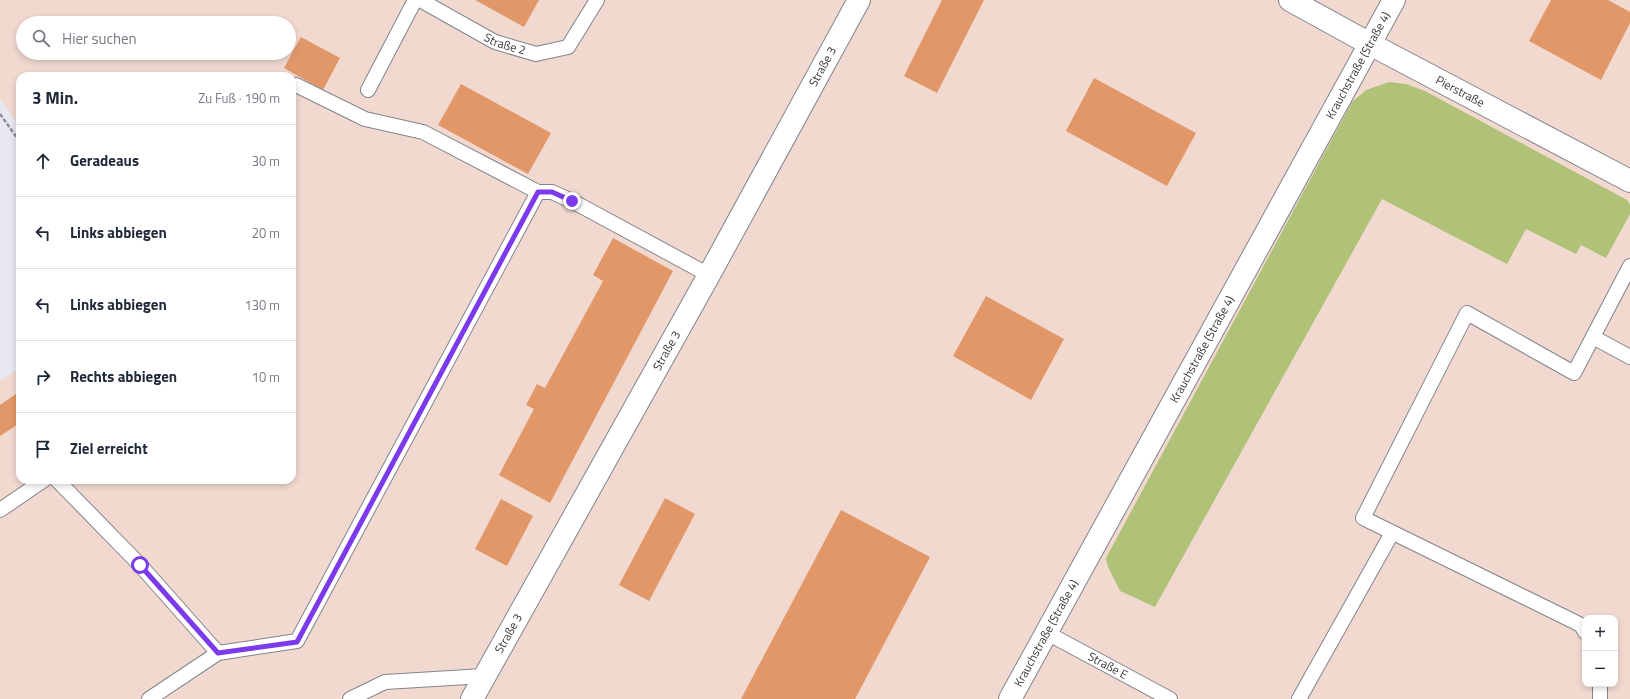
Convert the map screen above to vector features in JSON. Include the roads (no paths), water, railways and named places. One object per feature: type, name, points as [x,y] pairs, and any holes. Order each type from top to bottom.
[{"type":"street","name":"Straße 3","points":[[472,699],[709,275],[859,0]]},
{"type":"street","name":"Pierstraße","points":[[1290,0],[1370,44],[1630,181]]},
{"type":"street","name":"Krauchstraße (Straße 4)","points":[[1010,699],[1394,0]]},
{"type":"lane","points":[[368,90],[415,0]]},
{"type":"lane","name":"Straße 2","points":[[420,0],[495,42],[536,54],[568,47],[597,0]]},
{"type":"lane","points":[[296,85],[365,119],[422,132],[538,192],[552,192],[572,201],[709,275]]},
{"type":"lane","points":[[149,699],[218,653],[297,642],[538,192]]},
{"type":"lane","points":[[1582,627],[1363,518],[1466,313],[1574,373],[1630,266]]},
{"type":"lane","points":[[1593,336],[1630,357]]},
{"type":"lane","points":[[0,510],[38,484]]},
{"type":"lane","points":[[61,484],[140,565],[218,653]]},
{"type":"lane","points":[[1299,699],[1392,533]]},
{"type":"lane","name":"Straße E","points":[[1047,633],[1170,699]]},
{"type":"lane","points":[[350,699],[385,682],[484,676]]},
{"type":"lane","points":[[1600,687],[1600,699]]}]
